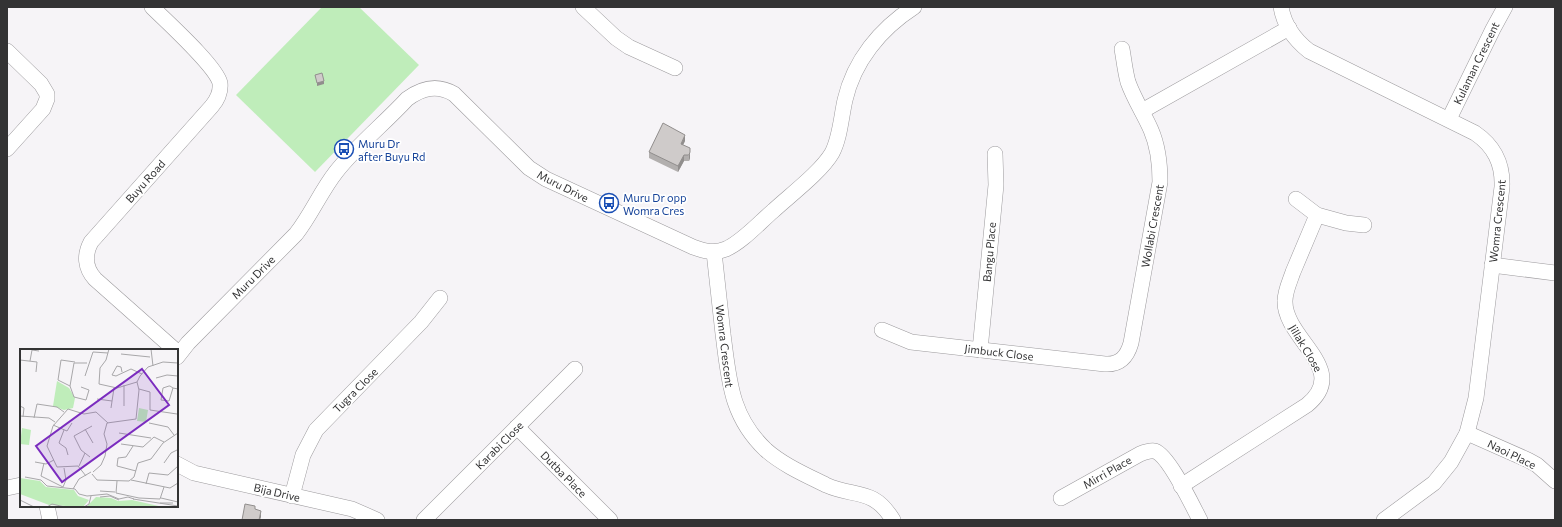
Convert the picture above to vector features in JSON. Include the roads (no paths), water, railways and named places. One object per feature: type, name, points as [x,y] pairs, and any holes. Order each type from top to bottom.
[{"type":"street","name":"Buyu Road","points":[[152,7],[210,66],[218,78],[220,92],[212,106],[91,242],[87,251],[86,259],[89,270],[95,279],[173,349]]},
{"type":"street","points":[[583,7],[616,38],[628,47],[675,68]]},
{"type":"street","points":[[714,252],[726,249],[738,241],[825,162],[835,147],[848,90],[856,69],[866,52],[880,35],[897,19],[914,7]]},
{"type":"street","name":"Womra Crescent","points":[[1281,7],[1283,16],[1289,28],[1300,43],[1316,54],[1449,119],[1481,138],[1493,149],[1500,163],[1502,187],[1476,398],[1467,433],[1451,462],[1434,483],[1384,520]]},
{"type":"street","name":"Kulaman Crescent","points":[[1449,119],[1505,7]]},
{"type":"street","points":[[1142,111],[1289,28]]},
{"type":"street","name":"Wollabi Crescent","points":[[1119,362],[1126,357],[1131,343],[1160,182],[1158,155],[1152,132],[1129,84],[1125,72],[1122,49]]},
{"type":"street","points":[[7,51],[41,84],[47,94],[47,99],[43,109],[7,149]]},
{"type":"street","name":"Muru Drive","points":[[178,352],[296,234],[330,180],[345,161],[407,99],[419,91],[431,88],[443,89],[459,98],[529,168],[546,179],[693,247],[714,252]]},
{"type":"street","name":"Bangu Place","points":[[980,350],[996,185],[995,154]]},
{"type":"street","points":[[1296,199],[1318,216],[1346,223],[1364,225]]},
{"type":"street","name":"Jillak Close","points":[[1182,486],[1307,405],[1319,392],[1322,382],[1322,371],[1287,316],[1284,300],[1290,279],[1318,216]]},
{"type":"street","name":"Womra Crescent","points":[[714,252],[730,385],[734,403],[749,430],[766,450],[780,460],[828,485],[868,496],[882,505],[894,520]]},
{"type":"street","points":[[1492,265],[1555,274]]},
{"type":"street","name":"Tugra Close","points":[[292,496],[303,455],[316,430],[421,322],[440,298]]},
{"type":"street","name":"Jimbuck Close","points":[[882,330],[911,342],[1105,364],[1119,362]]},
{"type":"street","name":"Karabi Close","points":[[424,520],[574,369]]},
{"type":"street","name":"Dutba Place","points":[[517,427],[610,520]]},
{"type":"street","name":"Naoi Place","points":[[1467,433],[1528,460],[1537,465],[1555,481]]},
{"type":"street","name":"Mirri Place","points":[[1061,498],[1146,451],[1154,451],[1166,459],[1182,486]]},
{"type":"street","name":"Bija Drive","points":[[178,465],[194,473],[352,510],[377,520]]},
{"type":"street","points":[[7,488],[20,485]]},
{"type":"street","points":[[1182,486],[1200,520]]},
{"type":"street","points":[[47,507],[50,520]]},
{"type":"place","name":"Muru Dr after Buyu Rd","points":[[344,149]]},
{"type":"place","name":"Muru Dr opp Womra Cres","points":[[609,203]]}]
